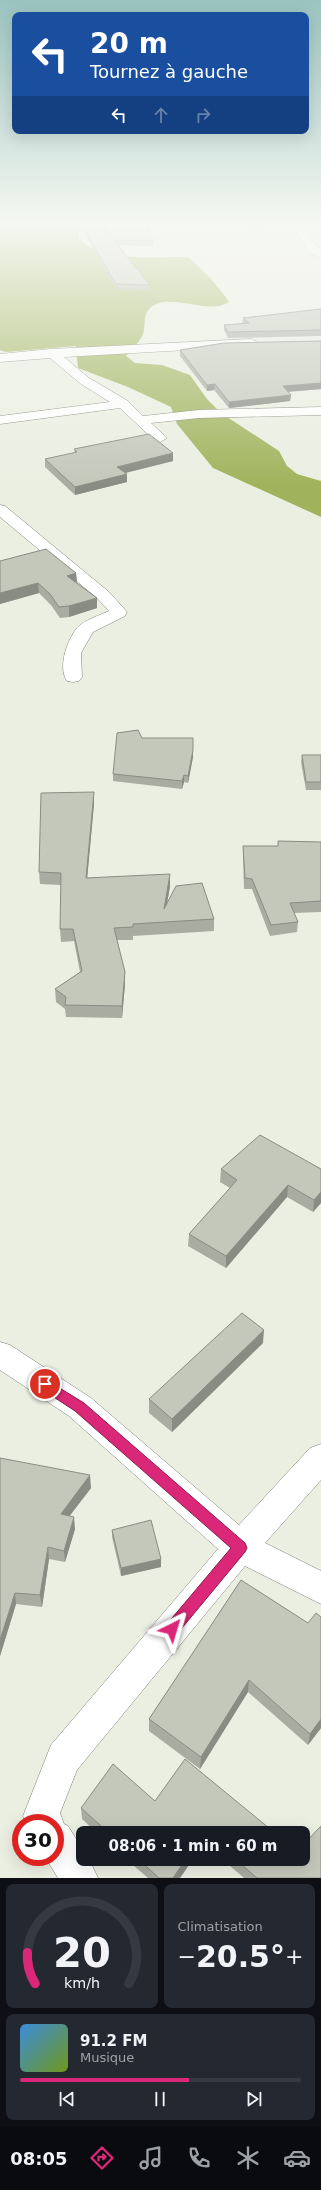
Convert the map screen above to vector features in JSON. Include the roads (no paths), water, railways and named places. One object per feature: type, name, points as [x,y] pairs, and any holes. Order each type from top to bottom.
[{"type":"street","points":[[0,358],[51,353],[266,342]]},
{"type":"street","points":[[51,353],[85,381],[123,404],[160,438]]},
{"type":"street","points":[[0,420],[123,404]]},
{"type":"street","points":[[140,420],[206,414],[321,411]]},
{"type":"street","points":[[0,509],[103,595],[119,612],[86,629],[72,653],[72,677]]},
{"type":"street","points":[[0,1354],[80,1407],[240,1548],[321,1588]]},
{"type":"street","points":[[42,1814],[64,1758],[240,1548],[321,1458]]},
{"type":"street","points":[[64,1853],[79,1878]]}]
